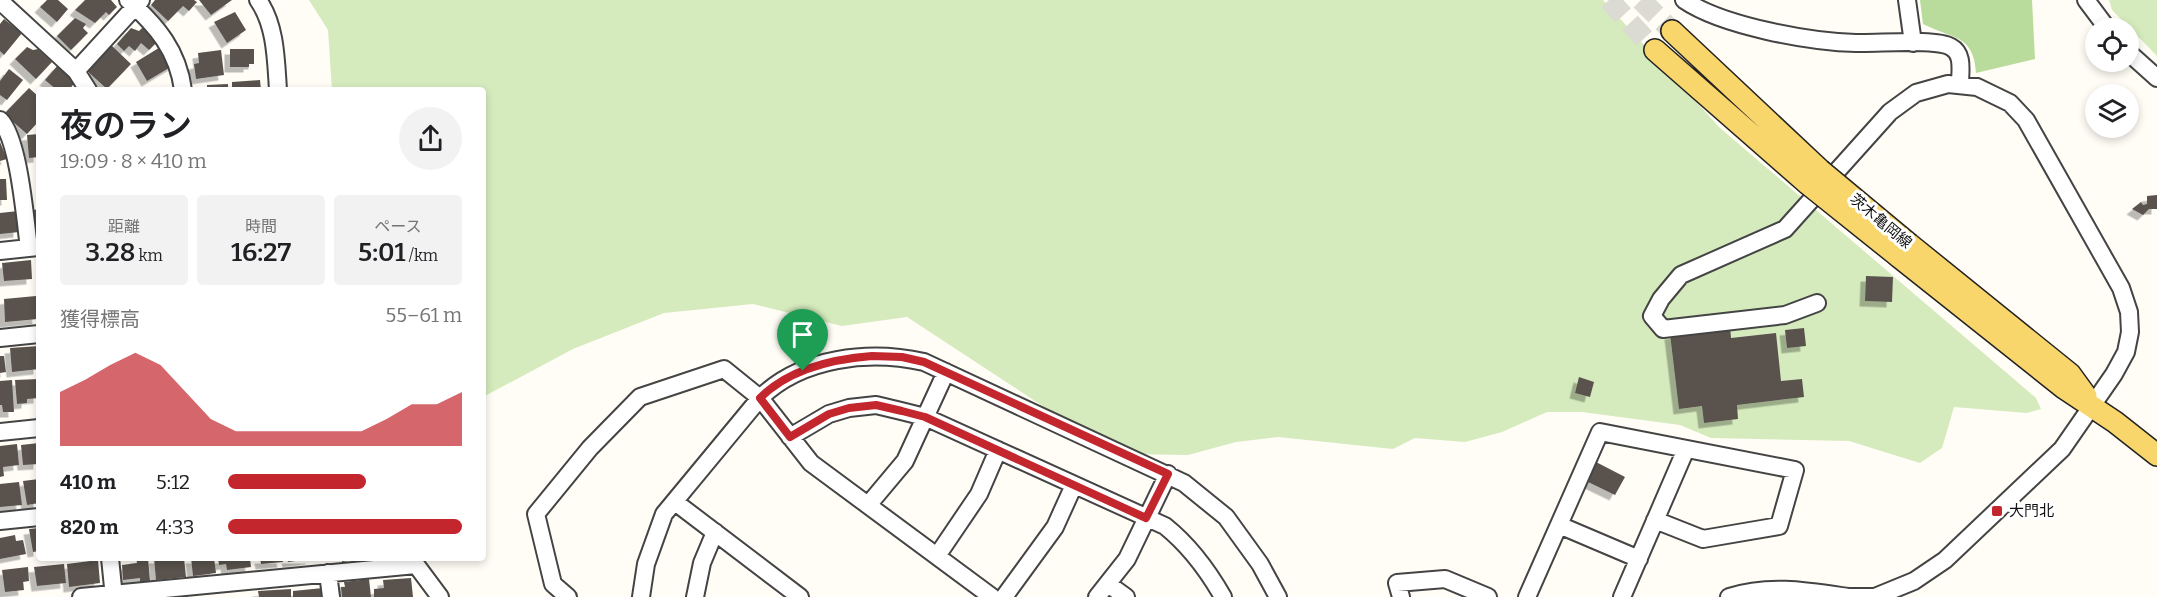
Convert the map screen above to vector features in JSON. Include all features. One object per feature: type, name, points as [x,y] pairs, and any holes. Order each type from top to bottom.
[{"type":"main road","name":"茨木亀岡線","points":[[1672,31],[1814,177]]},
{"type":"main road","name":"茨木亀岡線","points":[[1655,50],[1903,250],[2064,388],[2093,406],[2157,455]]},
{"type":"street","points":[[258,0],[270,30],[276,55],[278,87]]},
{"type":"street","points":[[1684,0],[1716,15],[1811,39],[1939,42],[1953,48],[1960,58],[1960,84]]},
{"type":"street","points":[[1907,0],[1913,43]]},
{"type":"street","points":[[2086,0],[2100,18]]},
{"type":"street","points":[[0,1],[76,71],[86,87]]},
{"type":"street","points":[[76,71],[135,2],[172,49],[182,87]]},
{"type":"street","points":[[2139,62],[2157,78]]},
{"type":"street","points":[[1729,597],[1745,592],[1776,589],[1849,597],[1875,597],[1914,580],[1945,560],[2062,449],[2114,374],[2126,351],[2130,332],[2129,312],[2121,288],[2040,141],[2026,120],[2010,104],[1990,92],[1960,84],[1931,87],[1902,101],[1785,229],[1681,275],[1661,299],[1652,316],[1664,329],[1785,315],[1817,303]]},
{"type":"street","points":[[0,120],[6,127],[34,247],[0,251]]},
{"type":"street","points":[[0,338],[36,334]]},
{"type":"street","points":[[641,597],[646,564],[657,529],[675,502],[760,398],[769,390],[803,371],[849,358],[902,357],[924,362],[1168,474],[1208,500],[1226,517],[1260,564],[1278,597]]},
{"type":"street","points":[[568,597],[553,584],[536,514],[590,448],[640,397],[724,369],[760,398],[811,463],[992,597]]},
{"type":"street","points":[[869,504],[905,461],[946,372]]},
{"type":"street","points":[[790,437],[829,414],[849,408],[876,405],[925,417],[1165,526],[1198,558],[1223,597]]},
{"type":"street","points":[[0,432],[36,428]]},
{"type":"street","points":[[1527,597],[1600,432],[1795,470],[1779,526],[1702,539],[1655,520]]},
{"type":"street","points":[[1622,597],[1686,449]]},
{"type":"street","points":[[937,556],[979,494],[998,450]]},
{"type":"street","points":[[1097,597],[1127,559],[1168,474]]},
{"type":"street","points":[[1004,597],[1054,527],[1074,485]]},
{"type":"street","points":[[675,502],[799,597]]},
{"type":"street","points":[[0,521],[36,517]]},
{"type":"street","points":[[1559,525],[1639,558]]},
{"type":"street","points":[[695,597],[702,562],[715,532]]},
{"type":"street","points":[[110,561],[114,595]]},
{"type":"street","points":[[81,597],[328,573],[414,561],[440,597]]},
{"type":"street","points":[[328,573],[331,597]]},
{"type":"street","points":[[1401,597],[1397,583],[1445,579],[1488,597]]},
{"type":"street","points":[[1108,584],[1126,597]]},
{"type":"green space","points":[[309,0],[1603,0],[1720,128],[2036,398],[2041,409],[2027,413],[1954,407],[1942,448],[1920,463],[1849,441],[1711,438],[1680,425],[1582,412],[1547,412],[1502,432],[1465,442],[1415,438],[1393,449],[1278,437],[1236,442],[1188,455],[1128,454],[1084,433],[907,317],[842,326],[753,304],[664,313],[573,349],[486,395],[486,87],[332,87],[328,30]]},
{"type":"green space","points":[[1920,0],[2032,0],[2035,59],[1976,73],[1971,51],[1966,44],[1923,24]]},
{"type":"green space","points":[[2109,0],[2157,0],[2157,56],[2139,38],[2139,18],[2120,18],[2112,10]]},
{"type":"building","points":[[47,0],[58,0],[68,9],[57,22],[40,7]]},
{"type":"building","points":[[85,0],[111,0],[117,7],[109,15],[106,12],[95,23],[75,10]]},
{"type":"building","points":[[155,0],[194,0],[197,2],[189,11],[183,6],[168,21],[151,5]]},
{"type":"building","points":[[199,0],[232,0],[211,15]]},
{"type":"building","points":[[235,12],[246,30],[227,43],[214,22]]},
{"type":"building","points":[[75,18],[86,24],[83,28],[88,33],[71,50],[57,36]]},
{"type":"building","points":[[4,19],[22,33],[4,55],[0,51],[0,24]]},
{"type":"building","points":[[144,26],[159,40],[149,50],[141,43],[135,51],[129,46],[124,51],[117,44],[131,28],[139,31]]},
{"type":"building","points":[[111,45],[131,64],[109,87],[105,87],[86,70]]},
{"type":"building","points":[[162,46],[174,65],[147,81],[136,62]]},
{"type":"building","points":[[27,47],[33,50],[38,49],[52,62],[36,79],[15,59]]},
{"type":"building","points":[[230,49],[254,49],[254,64],[249,64],[249,67],[230,67]]},
{"type":"building","points":[[221,50],[224,75],[196,79],[194,64],[199,63],[198,53]]},
{"type":"building","points":[[58,65],[76,81],[71,87],[53,87],[45,80]]},
{"type":"building","points":[[9,69],[23,80],[7,100],[0,95],[0,81]]},
{"type":"building","points":[[260,80],[261,87],[232,87],[232,82]]},
{"type":"building","points":[[228,84],[228,87],[207,87],[207,85]]},
{"type":"building","points":[[29,88],[36,94],[36,124],[27,134],[4,114]]},
{"type":"building","points":[[36,134],[36,157],[29,158],[27,135]]},
{"type":"building","points":[[0,142],[7,159],[0,161]]},
{"type":"building","points":[[0,179],[6,179],[7,200],[0,200]]},
{"type":"building","points":[[2157,195],[2157,209],[2149,209],[2143,215],[2132,209],[2141,202],[2143,205],[2147,204],[2147,196]]},
{"type":"building","points":[[18,211],[19,232],[0,234],[0,213]]},
{"type":"building","points":[[31,260],[32,279],[4,281],[2,263]]},
{"type":"building","points":[[1866,276],[1893,277],[1892,302],[1865,301]]},
{"type":"building","points":[[36,296],[36,319],[5,322],[4,299]]},
{"type":"building","points":[[1730,326],[1731,338],[1776,333],[1781,381],[1802,379],[1804,397],[1737,405],[1738,419],[1704,423],[1702,406],[1679,409],[1670,334]]},
{"type":"building","points":[[1804,328],[1806,346],[1787,348],[1785,330]]},
{"type":"building","points":[[36,346],[36,369],[12,372],[10,348]]},
{"type":"building","points":[[0,356],[4,356],[6,372],[0,373]]},
{"type":"building","points":[[1579,377],[1594,382],[1590,397],[1575,393]]},
{"type":"building","points":[[36,379],[36,398],[27,399],[27,403],[17,404],[15,380]]},
{"type":"building","points":[[12,380],[14,412],[3,412],[2,405],[0,405],[0,381]]},
{"type":"building","points":[[36,443],[36,464],[23,465],[21,445]]},
{"type":"building","points":[[17,444],[19,465],[3,467],[4,476],[0,477],[0,446]]},
{"type":"building","points":[[1596,462],[1625,477],[1615,495],[1586,481]]},
{"type":"building","points":[[36,479],[36,504],[27,505],[23,481]]},
{"type":"building","points":[[19,482],[22,505],[0,507],[0,484]]},
{"type":"building","points":[[36,528],[36,552],[33,552],[29,529]]},
{"type":"building","points":[[15,535],[16,541],[23,540],[26,554],[0,559],[0,538]]},
{"type":"building","points":[[98,561],[100,583],[69,587],[67,564]]},
{"type":"building","points":[[137,561],[148,561],[150,581],[140,582],[140,578],[123,580],[122,565],[137,563]]},
{"type":"building","points":[[154,561],[184,561],[186,577],[156,580]]},
{"type":"building","points":[[191,561],[214,561],[216,573],[193,576]]},
{"type":"building","points":[[218,561],[250,561],[251,567],[227,570],[226,564],[219,565]]},
{"type":"building","points":[[260,561],[283,562],[261,564]]},
{"type":"building","points":[[64,564],[66,583],[37,586],[34,567]]},
{"type":"building","points":[[28,567],[29,581],[23,582],[24,590],[5,592],[2,570]]},
{"type":"building","points":[[411,578],[413,597],[374,597],[374,589],[384,588],[383,580]]},
{"type":"building","points":[[369,579],[371,597],[342,597],[341,587],[345,587],[344,582]]},
{"type":"building","points":[[323,588],[324,597],[293,597],[293,591]]},
{"type":"building","points":[[291,589],[291,597],[259,597],[258,591]]},
{"type":"tunnel","points":[[1609,0],[1655,50]]},
{"type":"tunnel","points":[[1641,0],[1672,31]]},
{"type":"place","name":"大門北","points":[[1997,511]]},
{"type":"route","points":[[872,356],[902,357],[924,362],[1168,474],[1146,518],[925,417],[876,405],[849,408],[829,414],[790,437],[760,398],[769,390],[803,371],[825,363],[872,356]]}]
